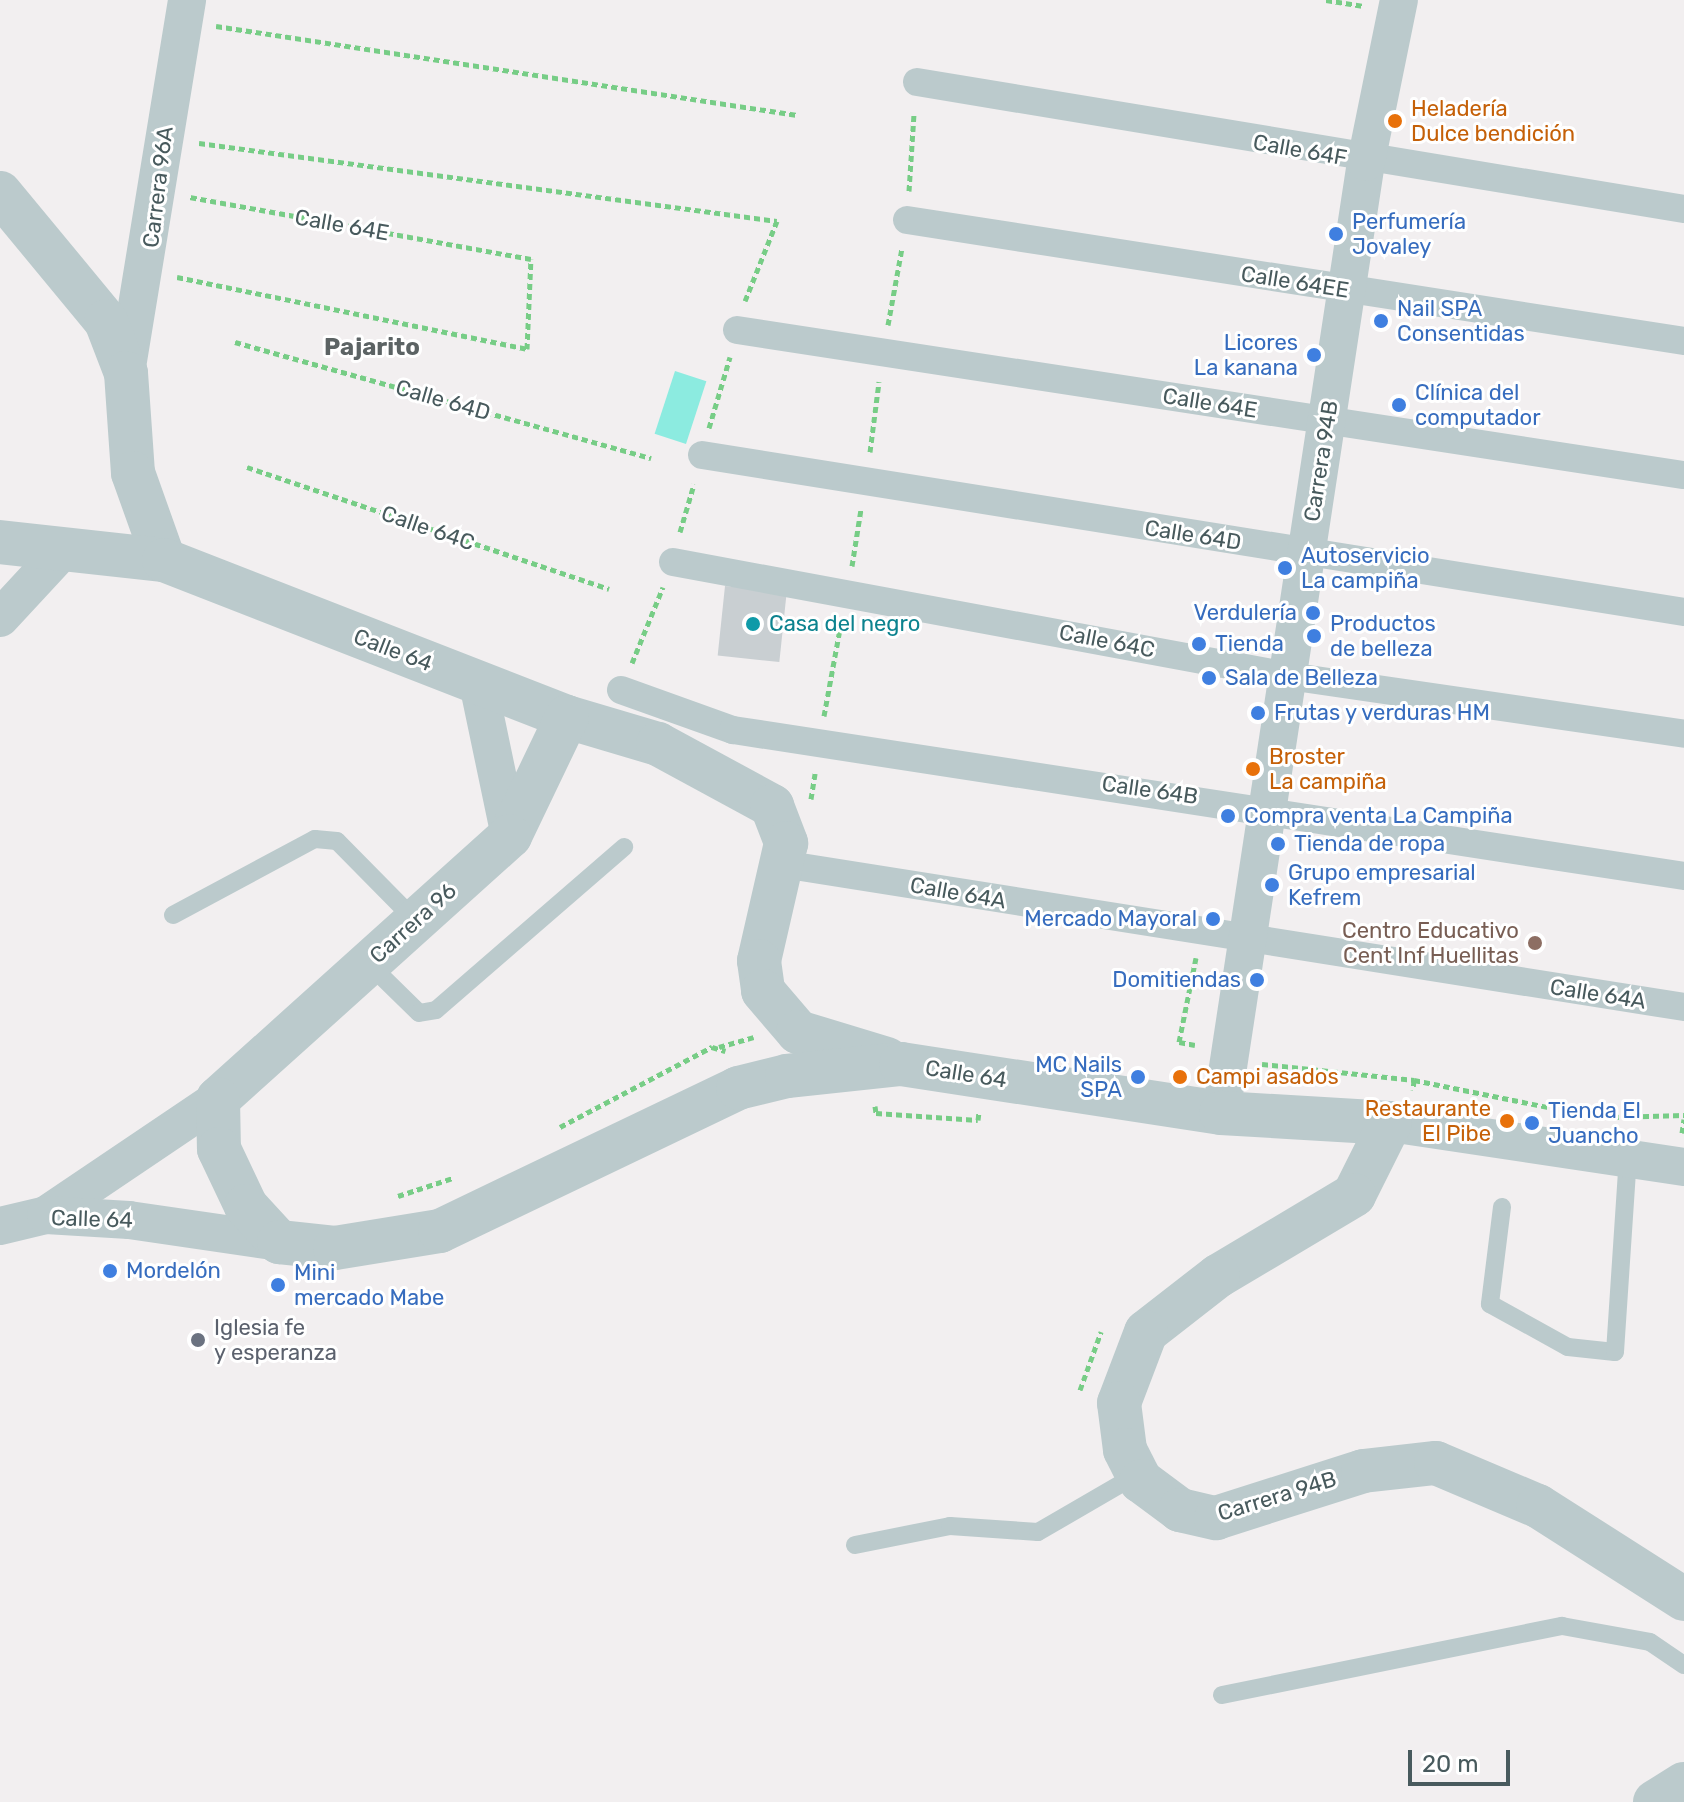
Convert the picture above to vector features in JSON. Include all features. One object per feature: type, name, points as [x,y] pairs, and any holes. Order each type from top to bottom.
[{"type":"street","name":"Carrera 94B","points":[[1221,1113],[1366,162],[1399,0]]},
{"type":"street","name":"Carrera 96A","points":[[126,373],[147,270],[154,190],[185,11]]},
{"type":"street","name":"Calle 64F","points":[[917,82],[1366,162],[1684,209]]},
{"type":"street","points":[[0,193],[81,283],[126,373],[133,473],[164,560]]},
{"type":"street","name":"Calle 64EE","points":[[907,220],[1684,341]]},
{"type":"street","name":"Calle 64E","points":[[737,330],[1684,475]]},
{"type":"street","name":"Calle 64D","points":[[702,455],[1684,612]]},
{"type":"street","name":"Calle 64","points":[[0,542],[164,560],[567,717],[658,744],[772,806],[786,843],[759,961],[763,991],[798,1032],[887,1079]]},
{"type":"street","points":[[0,618],[62,551]]},
{"type":"street","name":"Calle 64C","points":[[673,562],[1288,676],[1684,734]]},
{"type":"street","points":[[478,683],[510,836]]},
{"type":"street","name":"Calle 64B","points":[[621,690],[733,730],[1268,807],[1684,876]]},
{"type":"street","name":"Carrera 96","points":[[218,1099],[510,836],[567,717]]},
{"type":"street","name":"Calle 64A","points":[[801,867],[1247,942],[1684,1007]]},
{"type":"street","name":"Calle 64","points":[[0,1226],[46,1215],[176,1224],[279,1242],[335,1248],[440,1231],[738,1088],[887,1079],[1221,1113],[1390,1123],[1684,1167]]},
{"type":"street","points":[[46,1215],[218,1099]]},
{"type":"street","points":[[218,1099],[219,1149],[246,1206],[279,1242]]},
{"type":"street","name":"Carrera 94B","points":[[1390,1123],[1354,1195],[1218,1276],[1146,1332],[1119,1403],[1125,1450],[1138,1474],[1165,1503],[1216,1518],[1363,1471],[1436,1463],[1538,1506],[1684,1599]]},
{"type":"street","points":[[1655,1802],[1684,1784]]},
{"type":"lane","points":[[173,915],[315,839],[337,841],[415,920]]},
{"type":"lane","points":[[368,963],[419,1013],[436,1010],[624,847]]},
{"type":"lane","points":[[1502,1207],[1490,1304],[1568,1347],[1615,1352],[1628,1157]]},
{"type":"lane","points":[[855,1545],[950,1526],[1038,1532],[1138,1474]]},
{"type":"lane","points":[[1222,1695],[1562,1626],[1650,1642],[1684,1665]]},
{"type":"path","points":[[185,11],[797,115]]},
{"type":"path","points":[[163,138],[777,221]]},
{"type":"path","name":"Calle 64E","points":[[147,270],[527,349],[531,259],[154,190]]},
{"type":"path","name":"Calle 64D","points":[[235,342],[651,458]]},
{"type":"path","name":"Calle 64C","points":[[247,467],[609,589]]},
{"type":"path","points":[[1194,1054],[1196,1045],[1179,1042],[1201,934]]},
{"type":"path","points":[[545,1135],[718,1047],[767,1028]]},
{"type":"path","points":[[718,1047],[740,1054]]},
{"type":"path","points":[[887,1079],[876,1113],[978,1120],[980,1101]]},
{"type":"path","points":[[1414,1080],[1562,1110]]},
{"type":"path","points":[[1603,1116],[1684,1115]]},
{"type":"path","points":[[384,1200],[470,1171]]},
{"type":"path","points":[[1080,1401],[1087,1357],[1111,1322]]},
{"type":"water","points":[[675,371],[706,381],[686,444],[655,434]]},
{"type":"building","name":"Casa del negro","points":[[725,586],[787,592],[779,662],[718,656]]},
{"type":"place","name":"Heladería Dulce bendición","points":[[1395,121]]},
{"type":"place","name":"Perfumería Jovaley","points":[[1336,234]]},
{"type":"place","name":"Nail SPA Consentidas","points":[[1381,321]]},
{"type":"place","name":"Licores La kanana","points":[[1314,355]]},
{"type":"place","name":"Clínica del computador","points":[[1399,405]]},
{"type":"place","name":"Autoservicio La campiña","points":[[1285,568]]},
{"type":"place","name":"Verdulería","points":[[1313,613]]},
{"type":"place","name":"Casa del negro","points":[[753,624]]},
{"type":"place","name":"Productos de belleza","points":[[1314,636]]},
{"type":"place","name":"Tienda","points":[[1199,644]]},
{"type":"place","name":"Sala de Belleza","points":[[1209,678]]},
{"type":"place","name":"Frutas y verduras HM","points":[[1258,713]]},
{"type":"place","name":"Broster La campiña","points":[[1253,769]]},
{"type":"place","name":"Compra venta La Campiña","points":[[1228,816]]},
{"type":"place","name":"Tienda de ropa","points":[[1278,844]]},
{"type":"place","name":"Grupo empresarial Kefrem","points":[[1272,885]]},
{"type":"place","name":"Mercado Mayoral","points":[[1213,919]]},
{"type":"place","name":"Centro Educativo Cent Inf Huellitas","points":[[1535,943]]},
{"type":"place","name":"Domitiendas","points":[[1257,980]]},
{"type":"place","name":"MC Nails SPA","points":[[1138,1077]]},
{"type":"place","name":"Campi asados","points":[[1180,1077]]},
{"type":"place","name":"Restaurante El Pibe","points":[[1507,1121]]},
{"type":"place","name":"Tienda El Juancho","points":[[1532,1123]]},
{"type":"place","name":"Mordelón","points":[[110,1271]]},
{"type":"place","name":"Mini mercado Mabe","points":[[278,1285]]},
{"type":"place","name":"Iglesia fe y esperanza","points":[[198,1340]]},
{"type":"district","name":"Pajarito","points":[[372,348]]}]
